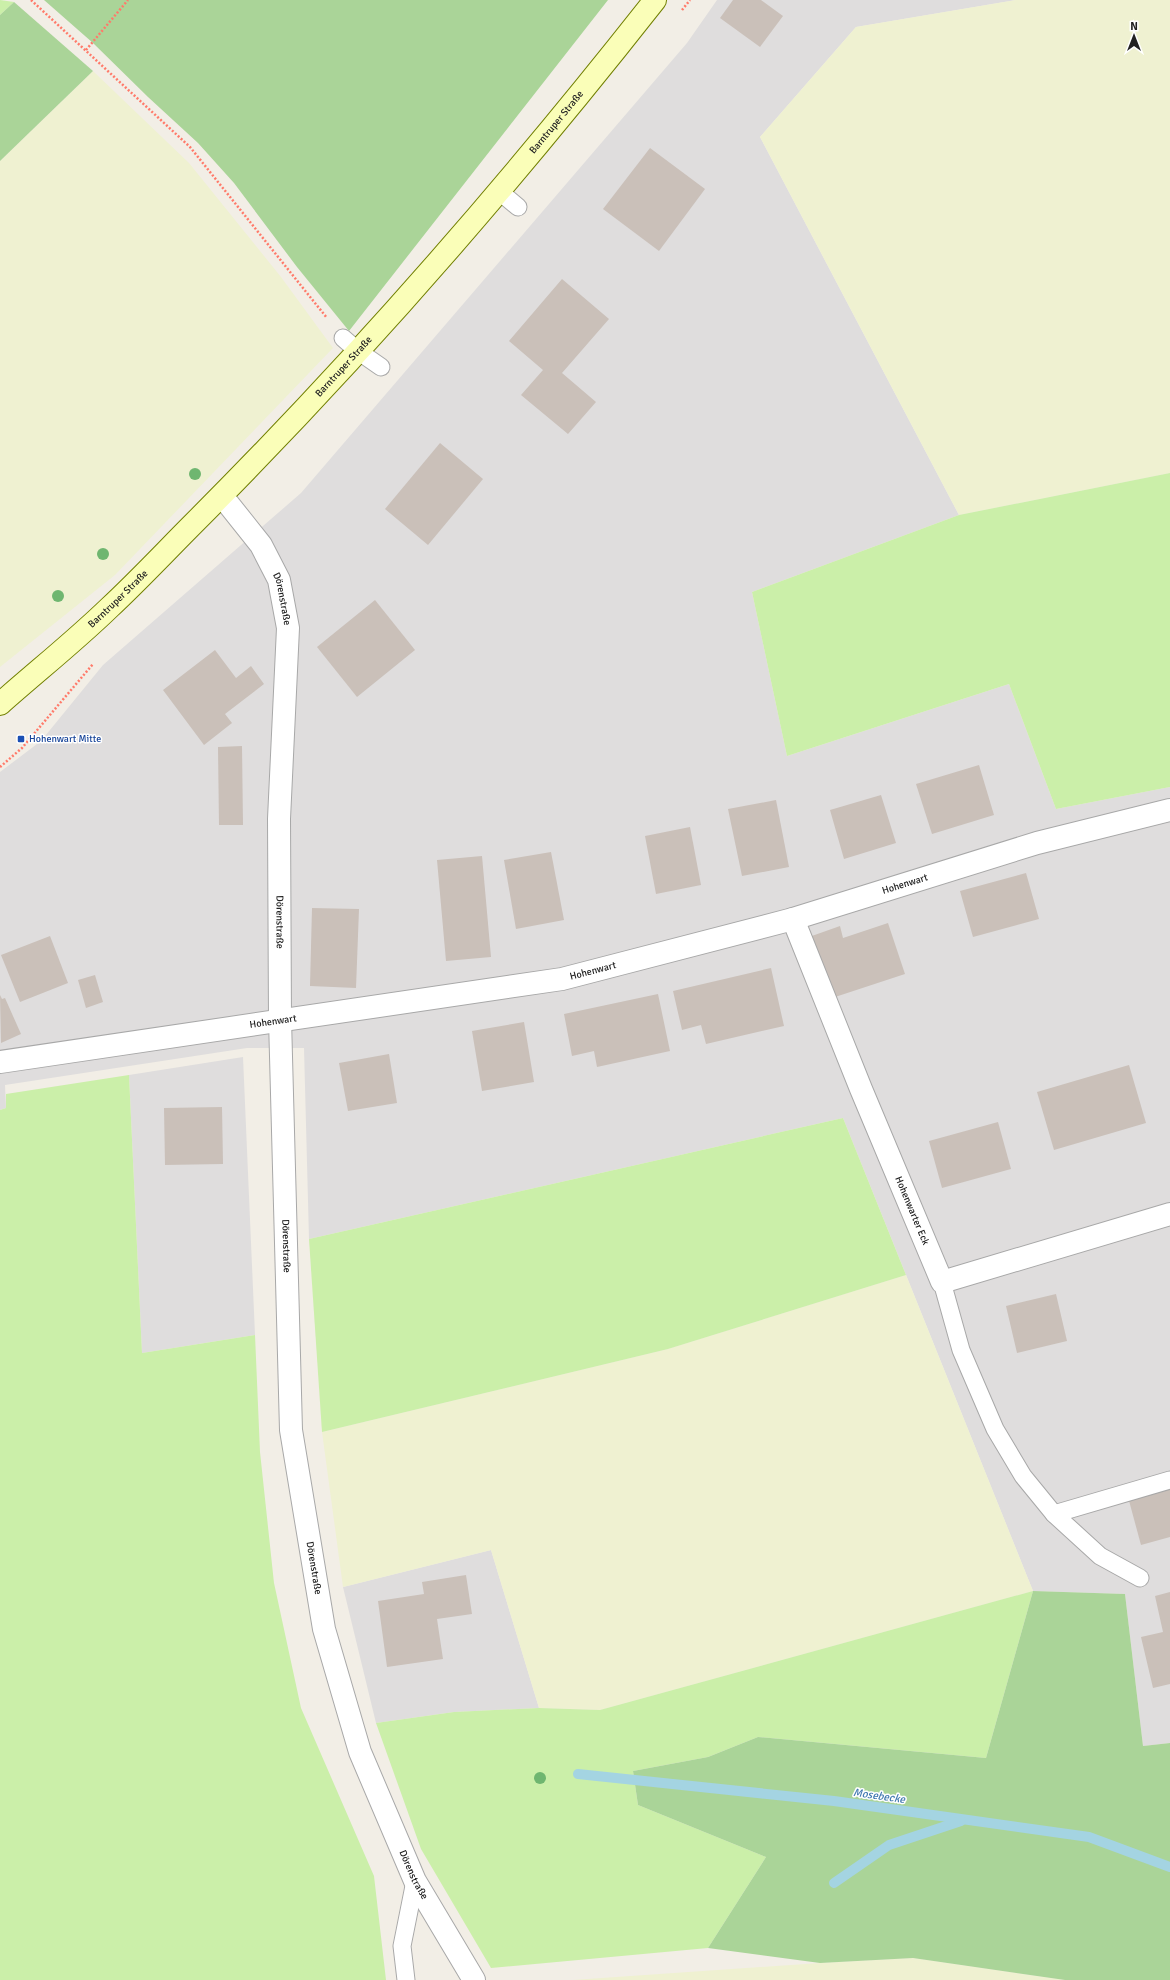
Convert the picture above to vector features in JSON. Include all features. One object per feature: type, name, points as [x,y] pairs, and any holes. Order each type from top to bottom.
[{"type":"main road","name":"Barntruper Straße","points":[[0,704],[109,609],[222,496],[351,345],[500,192],[592,81],[655,0]]},
{"type":"street","name":"Dörenstraße","points":[[222,496],[261,545],[279,580],[288,628],[279,819],[280,1019],[291,1430],[324,1629],[360,1752],[415,1881],[474,1980]]},
{"type":"street","name":"Hohenwart","points":[[0,1062],[280,1019],[562,979],[793,919],[1037,843],[1170,810]]},
{"type":"street","name":"Hohenwarter Eck","points":[[793,919],[861,1089],[942,1282]]},
{"type":"street","points":[[942,1282],[1170,1214]]},
{"type":"lane","points":[[500,192],[518,207]]},
{"type":"lane","points":[[351,345],[382,367]]},
{"type":"lane","points":[[942,1282],[961,1350],[996,1429],[1023,1476],[1054,1514],[1100,1556],[1140,1578]]},
{"type":"lane","points":[[1054,1514],[1170,1480]]},
{"type":"lane","points":[[406,1980],[402,1946],[415,1881]]},
{"type":"path","points":[[31,0],[190,147],[351,345]]},
{"type":"path","points":[[86,50],[128,0]]},
{"type":"shaded area","points":[[717,0],[1016,0],[856,27],[760,137],[959,515],[752,592],[787,756],[1009,684],[1056,809],[1170,787],[1170,1743],[1143,1746],[1125,1594],[1033,1591],[843,1118],[309,1239],[304,1048],[247,1048],[5,1085],[6,1108],[0,1110],[0,772],[41,741],[103,665],[301,493],[687,43]]},
{"type":"shaded area","points":[[243,1057],[255,1335],[142,1353],[129,1075]]},
{"type":"shaded area","points":[[491,1550],[539,1708],[454,1712],[376,1723],[343,1587]]},
{"type":"green space","points":[[0,0],[14,2],[0,15]]},
{"type":"green space","points":[[44,0],[608,0],[349,331],[297,267],[234,183],[198,143],[93,43]]},
{"type":"green space","points":[[1016,0],[1170,0],[1170,473],[959,515],[760,137],[856,27]]},
{"type":"green space","points":[[14,2],[93,71],[0,161],[0,15]]},
{"type":"green space","points":[[93,71],[189,163],[281,277],[333,348],[115,575],[0,667],[0,161]]},
{"type":"green space","points":[[1170,473],[1170,787],[1056,809],[1009,684],[787,756],[752,592],[959,515]]},
{"type":"green space","points":[[129,1075],[142,1353],[255,1335],[260,1452],[274,1583],[301,1708],[374,1876],[386,1980],[0,1980],[0,1110],[6,1108],[6,1094]]},
{"type":"green space","points":[[843,1118],[906,1275],[668,1349],[322,1432],[309,1239]]},
{"type":"green space","points":[[906,1275],[1033,1591],[600,1710],[539,1708],[491,1550],[343,1587],[322,1432],[668,1349]]},
{"type":"green space","points":[[1033,1591],[986,1758],[758,1737],[708,1757],[633,1771],[638,1805],[766,1857],[708,1948],[491,1968],[421,1849],[376,1723],[454,1712],[539,1708],[600,1710]]},
{"type":"green space","points":[[1033,1591],[1125,1594],[1143,1746],[1170,1743],[1170,1980],[1065,1980],[913,1958],[820,1963],[708,1948],[766,1857],[638,1805],[633,1771],[708,1757],[758,1737],[986,1758]]},
{"type":"green space","points":[[913,1958],[1065,1980],[573,1980],[820,1963]]},
{"type":"building","points":[[733,0],[761,0],[783,16],[760,47],[720,18]]},
{"type":"building","points":[[650,148],[705,189],[659,251],[603,209]]},
{"type":"building","points":[[562,279],[609,319],[562,373],[596,402],[568,434],[521,395],[543,370],[509,341]]},
{"type":"building","points":[[440,443],[483,479],[428,545],[385,509]]},
{"type":"building","points":[[375,600],[415,650],[357,697],[317,647]]},
{"type":"building","points":[[215,650],[236,678],[251,666],[264,684],[225,714],[232,723],[204,745],[163,690]]},
{"type":"building","points":[[242,746],[243,825],[219,825],[218,747]]},
{"type":"building","points":[[979,765],[994,815],[932,834],[916,784]]},
{"type":"building","points":[[881,795],[896,843],[844,859],[830,810]]},
{"type":"building","points":[[776,800],[789,867],[742,876],[728,809]]},
{"type":"building","points":[[690,827],[701,885],[656,894],[645,836]]},
{"type":"building","points":[[551,852],[564,920],[516,929],[504,860]]},
{"type":"building","points":[[482,856],[491,957],[446,961],[437,860]]},
{"type":"building","points":[[1026,873],[1039,919],[973,937],[960,891]]},
{"type":"building","points":[[312,908],[359,909],[356,988],[310,986]]},
{"type":"building","points":[[888,923],[905,974],[829,999],[809,937],[840,926],[843,938]]},
{"type":"building","points":[[50,936],[68,983],[20,1002],[1,955]]},
{"type":"building","points":[[771,968],[784,1026],[706,1044],[701,1025],[682,1030],[673,991]]},
{"type":"building","points":[[95,975],[103,1002],[86,1008],[78,980]]},
{"type":"building","points":[[658,994],[670,1051],[597,1067],[594,1051],[572,1056],[564,1014]]},
{"type":"building","points":[[0,995],[2,999],[5,998],[21,1034],[1,1043]]},
{"type":"building","points":[[524,1022],[534,1082],[482,1091],[472,1031]]},
{"type":"building","points":[[389,1054],[397,1103],[348,1111],[339,1063]]},
{"type":"building","points":[[1129,1065],[1146,1123],[1054,1150],[1037,1092]]},
{"type":"building","points":[[222,1107],[223,1164],[165,1165],[164,1108]]},
{"type":"building","points":[[998,1122],[1011,1169],[942,1188],[929,1141]]},
{"type":"building","points":[[1056,1294],[1067,1341],[1017,1353],[1006,1306]]},
{"type":"building","points":[[1170,1485],[1170,1537],[1141,1545],[1128,1497]]},
{"type":"building","points":[[466,1575],[472,1614],[437,1619],[443,1659],[387,1667],[378,1601],[424,1594],[422,1582]]},
{"type":"building","points":[[1170,1592],[1170,1684],[1153,1688],[1141,1637],[1163,1632],[1155,1596]]},
{"type":"waterway","name":"Mosebecke","points":[[578,1774],[834,1801],[1089,1837],[1170,1867]]},
{"type":"waterway","points":[[834,1883],[889,1845],[961,1821]]},
{"type":"place","name":"Hohenwart Mitte","points":[[21,739]]}]
